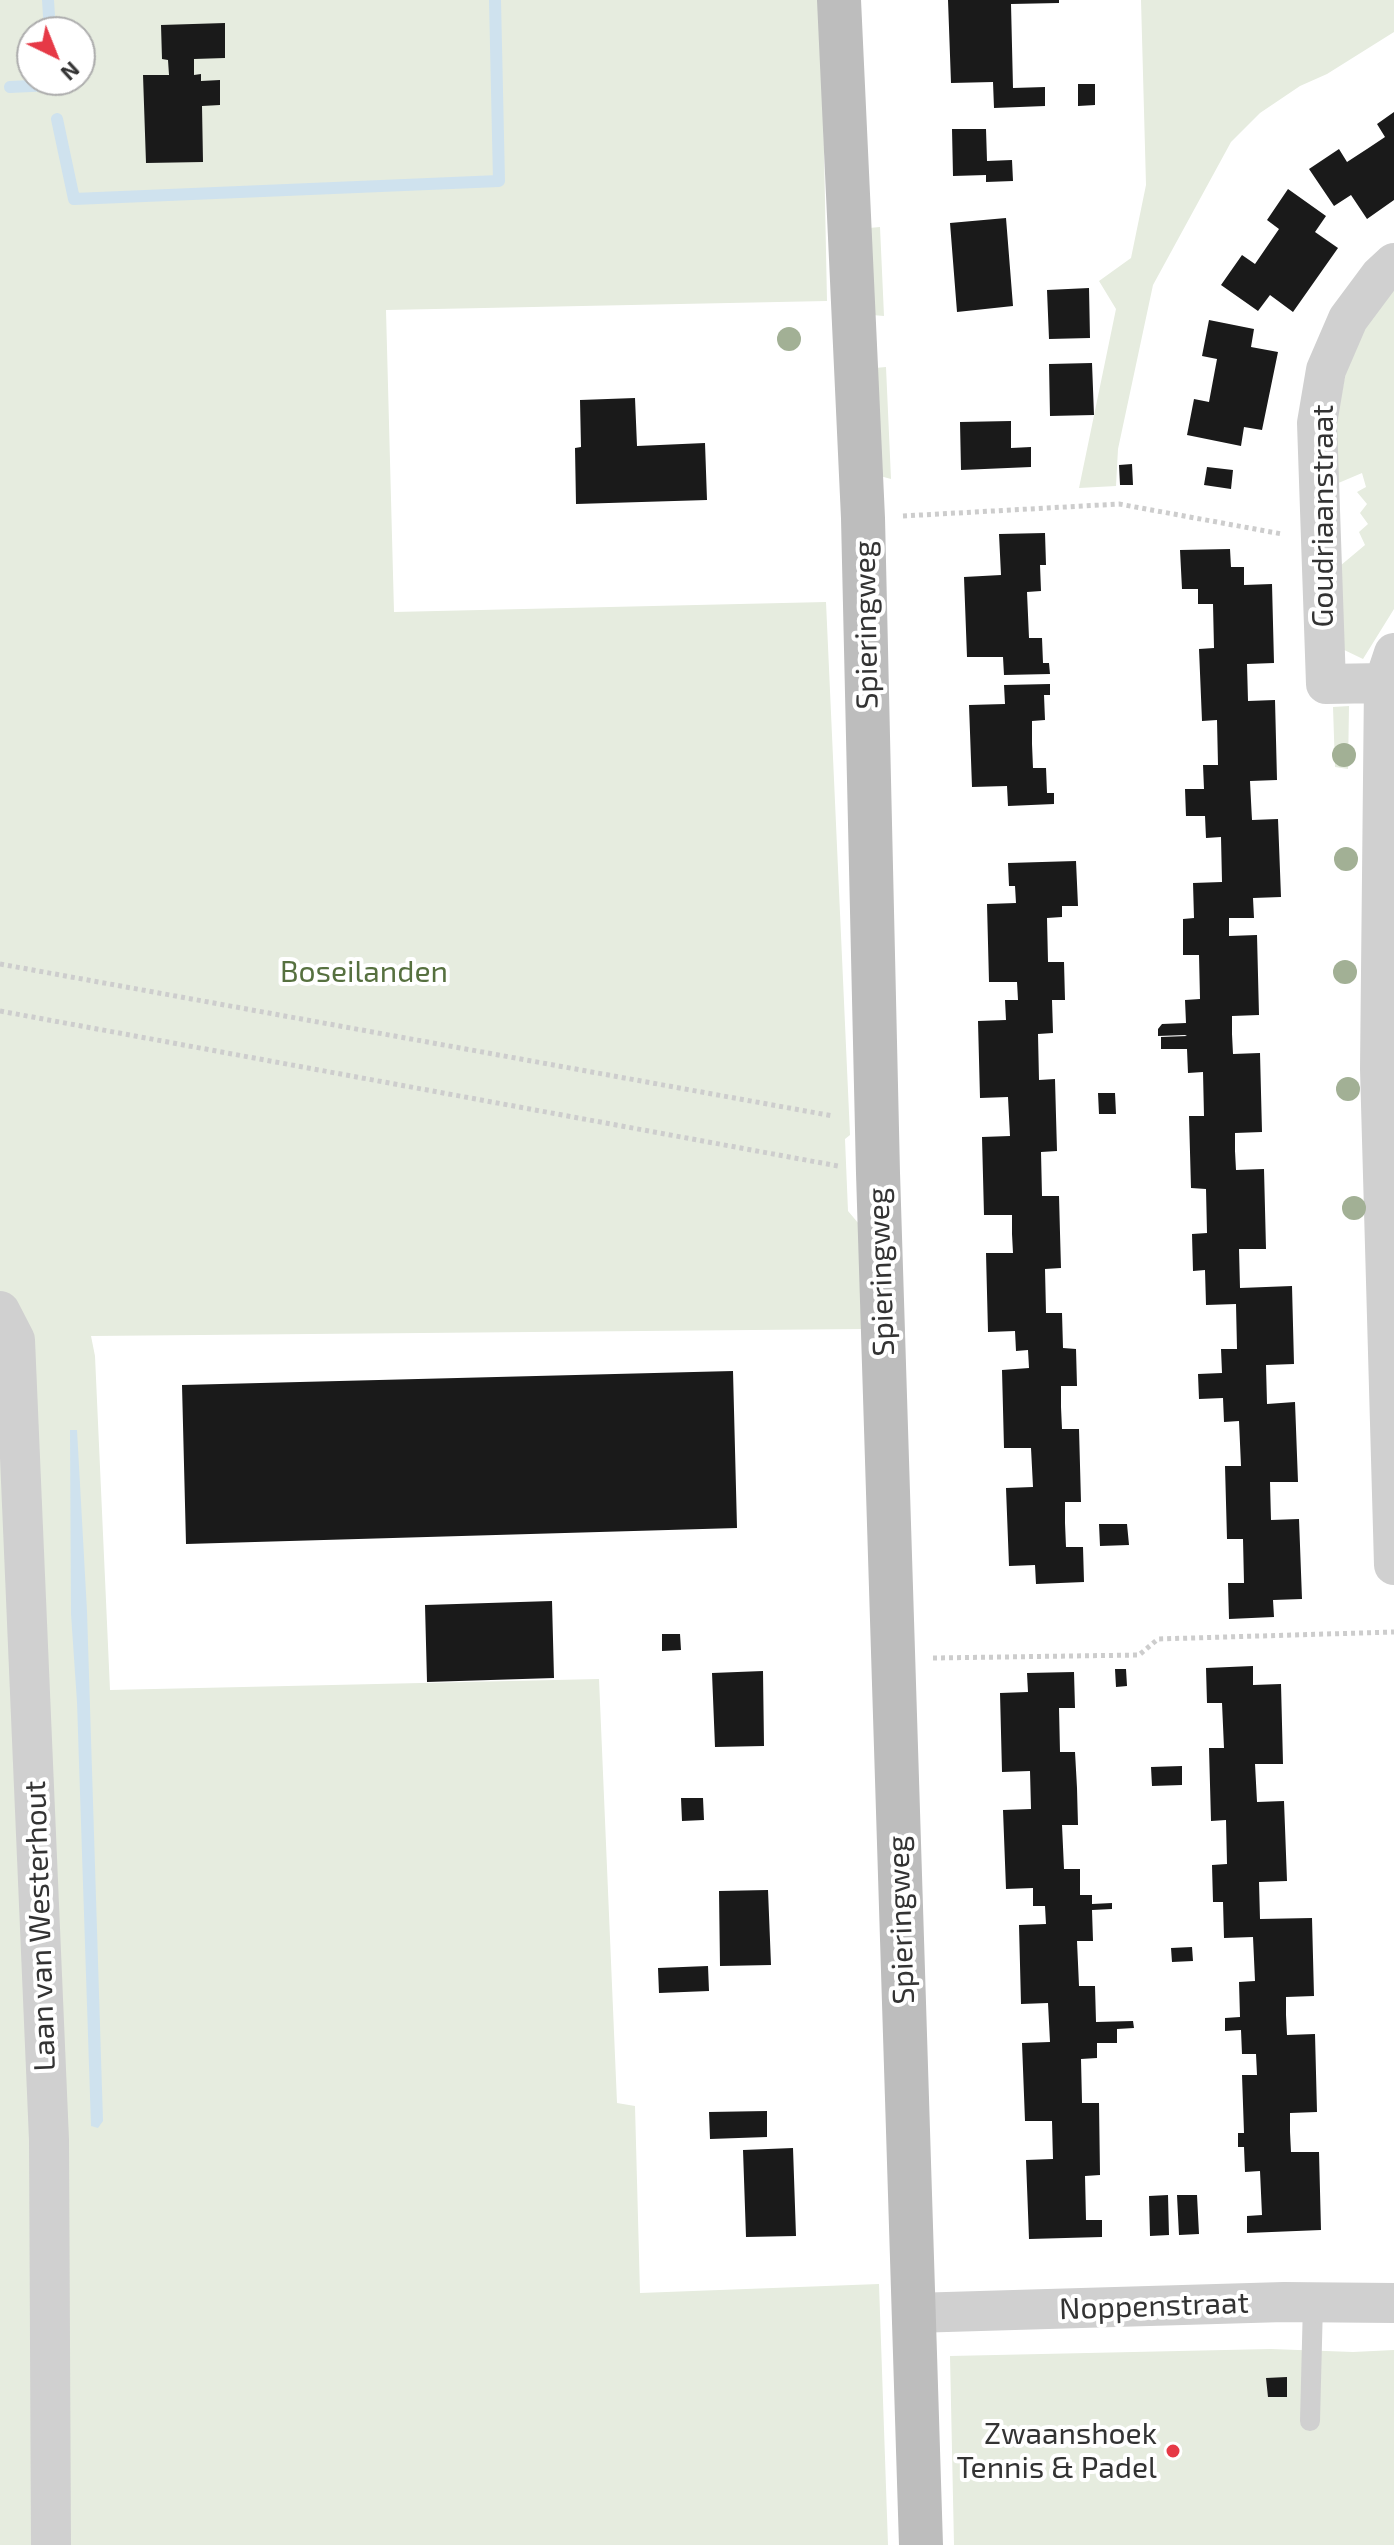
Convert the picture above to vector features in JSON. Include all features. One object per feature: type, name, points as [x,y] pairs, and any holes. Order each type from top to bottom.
[{"type":"street","name":"Spieringweg","points":[[839,0],[863,518],[878,1173],[921,2545]]},
{"type":"street","name":"Goudriaanstraat","points":[[1394,263],[1380,276],[1348,319],[1326,370],[1317,423],[1326,684],[1389,668],[1387,1069],[1394,1565]]},
{"type":"street","name":"Laan van Westerhout","points":[[0,1311],[15,1340],[49,2140],[51,2545]]},
{"type":"street","name":"Noppenstraat","points":[[913,2313],[1284,2302],[1394,2303]]},
{"type":"lane","points":[[1310,2421],[1313,2303]]},
{"type":"path","points":[[898,516],[1119,504],[1320,541]]},
{"type":"path","points":[[0,964],[877,1124]]},
{"type":"path","points":[[0,1011],[878,1173]]},
{"type":"path","points":[[893,1659],[1139,1655],[1158,1639],[1394,1632]]},
{"type":"green space","name":"Boseilanden","points":[[0,0],[821,0],[827,301],[386,310],[394,612],[826,602],[850,1135],[845,1139],[848,1211],[859,1224],[863,1329],[91,1336],[95,1356],[110,1690],[599,1679],[617,2103],[635,2106],[640,2293],[879,2284],[888,2545],[0,2545]]},
{"type":"green space","points":[[1141,0],[1394,0],[1394,32],[1327,74],[1300,86],[1260,113],[1231,142],[1153,285],[1118,449],[1116,486],[1079,488],[1116,309],[1099,281],[1131,258],[1146,185]]},
{"type":"green space","points":[[880,227],[884,316],[872,315],[869,228]]},
{"type":"green space","points":[[1394,283],[1394,609],[1363,659],[1338,647],[1334,571],[1365,545],[1359,532],[1368,524],[1360,513],[1367,504],[1357,492],[1366,487],[1362,473],[1329,487],[1337,418],[1351,344]]},
{"type":"green space","points":[[886,367],[891,479],[880,476],[875,368]]},
{"type":"green space","points":[[1349,706],[1348,769],[1335,767],[1333,707]]},
{"type":"green space","name":"Zwaanshoek Tennis & Padel","points":[[1271,2349],[1394,2350],[1394,2545],[954,2545],[950,2356]]},
{"type":"water","points":[[70,1430],[77,1430],[87,1611],[103,2121],[98,2128],[91,2126],[77,1702],[71,1614]]},
{"type":"building","points":[[948,0],[1059,0],[1059,3],[1011,4],[1013,88],[1045,87],[1045,106],[994,108],[993,82],[951,83]]},
{"type":"building","points":[[225,23],[225,58],[194,59],[194,75],[201,74],[201,81],[220,80],[220,105],[202,106],[203,162],[146,163],[143,75],[169,75],[168,60],[162,59],[161,25]]},
{"type":"building","points":[[1078,84],[1095,84],[1095,105],[1078,106]]},
{"type":"building","points":[[1394,112],[1394,200],[1367,219],[1351,195],[1334,206],[1309,169],[1339,149],[1347,162],[1385,137],[1377,124]]},
{"type":"building","points":[[952,129],[986,129],[987,161],[1012,160],[1013,181],[986,182],[986,175],[953,176]]},
{"type":"building","points":[[1288,189],[1326,216],[1315,232],[1338,248],[1293,312],[1270,295],[1258,311],[1221,285],[1242,255],[1255,264],[1279,229],[1267,220]]},
{"type":"building","points":[[1006,218],[1013,306],[957,312],[950,223]]},
{"type":"building","points":[[1089,288],[1090,338],[1049,339],[1047,290]]},
{"type":"building","points":[[1209,320],[1254,329],[1251,347],[1278,352],[1262,430],[1244,427],[1241,446],[1187,435],[1194,399],[1209,402],[1217,359],[1202,356]]},
{"type":"building","points":[[1092,363],[1094,415],[1050,416],[1049,364]]},
{"type":"building","points":[[635,398],[637,446],[705,443],[707,500],[576,504],[575,448],[581,447],[580,400]]},
{"type":"building","points":[[1011,421],[1011,448],[1031,447],[1031,467],[961,470],[960,422]]},
{"type":"building","points":[[1132,464],[1133,485],[1120,485],[1119,465]]},
{"type":"building","points":[[1207,467],[1233,470],[1231,489],[1204,485]]},
{"type":"building","points":[[1045,533],[1046,565],[1040,565],[1041,591],[1027,592],[1029,638],[1042,638],[1043,663],[1049,663],[1050,674],[1004,675],[1003,657],[967,657],[964,577],[1001,575],[999,534]]},
{"type":"building","points":[[1230,549],[1231,567],[1244,567],[1244,585],[1272,584],[1274,663],[1247,664],[1248,701],[1275,700],[1277,780],[1250,781],[1252,820],[1278,819],[1281,897],[1253,898],[1254,918],[1229,918],[1229,936],[1257,935],[1259,1015],[1232,1016],[1232,1034],[1233,1054],[1260,1053],[1262,1132],[1235,1133],[1236,1170],[1264,1169],[1266,1249],[1239,1249],[1240,1288],[1292,1286],[1294,1364],[1266,1365],[1267,1404],[1295,1402],[1298,1482],[1270,1482],[1271,1520],[1299,1519],[1302,1599],[1273,1600],[1274,1617],[1229,1619],[1228,1583],[1244,1583],[1243,1539],[1227,1539],[1225,1466],[1241,1466],[1239,1421],[1224,1422],[1223,1398],[1199,1399],[1198,1374],[1222,1373],[1221,1349],[1237,1349],[1236,1304],[1206,1305],[1205,1270],[1193,1271],[1192,1234],[1207,1233],[1206,1189],[1191,1188],[1189,1116],[1204,1116],[1203,1072],[1188,1073],[1187,1049],[1161,1049],[1161,1037],[1187,1036],[1158,1036],[1158,1029],[1162,1024],[1186,1023],[1185,1000],[1200,999],[1199,955],[1183,955],[1183,919],[1194,918],[1193,883],[1222,882],[1221,837],[1206,838],[1205,816],[1186,816],[1185,789],[1204,789],[1203,765],[1218,765],[1217,720],[1202,721],[1199,649],[1214,648],[1213,604],[1198,604],[1198,589],[1182,589],[1180,550]]},
{"type":"building","points":[[1050,684],[1050,695],[1044,695],[1045,720],[1032,721],[1032,744],[1033,768],[1046,768],[1047,793],[1054,793],[1054,804],[1008,806],[1007,786],[972,787],[969,705],[1005,704],[1004,685]]},
{"type":"building","points":[[1076,861],[1078,906],[1062,906],[1062,917],[1047,918],[1048,962],[1064,962],[1065,1000],[1052,1000],[1053,1033],[1038,1034],[1039,1080],[1055,1079],[1057,1151],[1041,1152],[1042,1196],[1059,1196],[1061,1268],[1045,1269],[1046,1313],[1062,1313],[1063,1348],[1076,1349],[1077,1386],[1061,1386],[1061,1407],[1062,1429],[1079,1429],[1081,1502],[1065,1502],[1065,1523],[1066,1547],[1083,1547],[1084,1582],[1036,1584],[1035,1565],[1009,1566],[1006,1488],[1033,1487],[1031,1448],[1004,1448],[1002,1370],[1029,1368],[1028,1350],[1016,1351],[1015,1331],[988,1332],[986,1253],[1013,1253],[1012,1215],[984,1215],[982,1137],[1010,1136],[1008,1097],[980,1098],[978,1021],[1006,1020],[1005,1000],[1018,1000],[1017,982],[989,982],[987,904],[1016,903],[1015,886],[1009,886],[1008,863]]},
{"type":"building","points":[[1098,1093],[1115,1093],[1116,1114],[1099,1114]]},
{"type":"building","points":[[733,1371],[737,1528],[186,1544],[182,1385]]},
{"type":"building","points":[[1099,1524],[1127,1524],[1129,1545],[1100,1546]]},
{"type":"building","points":[[552,1601],[554,1678],[427,1682],[425,1605]]},
{"type":"building","points":[[662,1634],[680,1634],[681,1650],[662,1651]]},
{"type":"building","points":[[1253,1666],[1253,1685],[1281,1684],[1283,1764],[1255,1764],[1257,1802],[1284,1801],[1287,1881],[1259,1882],[1260,1919],[1312,1918],[1314,1996],[1286,1997],[1286,2015],[1287,2035],[1315,2034],[1317,2112],[1290,2113],[1290,2132],[1291,2152],[1319,2152],[1321,2230],[1247,2233],[1247,2216],[1262,2215],[1260,2171],[1245,2172],[1244,2147],[1238,2147],[1238,2133],[1244,2133],[1242,2075],[1257,2075],[1256,2054],[1242,2054],[1241,2030],[1225,2031],[1225,2018],[1240,2017],[1239,1982],[1255,1981],[1253,1937],[1224,1938],[1223,1902],[1213,1902],[1212,1865],[1227,1864],[1226,1820],[1211,1821],[1209,1748],[1224,1748],[1222,1703],[1207,1703],[1206,1668]]},
{"type":"building","points":[[1115,1669],[1126,1669],[1127,1686],[1116,1687]]},
{"type":"building","points":[[763,1671],[764,1746],[715,1747],[712,1673]]},
{"type":"building","points":[[1074,1672],[1075,1708],[1059,1708],[1060,1752],[1075,1752],[1077,1788],[1078,1825],[1062,1825],[1064,1869],[1080,1869],[1080,1895],[1092,1895],[1092,1904],[1112,1903],[1112,1909],[1092,1910],[1093,1941],[1077,1941],[1079,1986],[1095,1986],[1096,2022],[1133,2021],[1134,2028],[1117,2029],[1117,2043],[1097,2043],[1097,2058],[1081,2059],[1082,2103],[1099,2103],[1100,2175],[1085,2176],[1086,2220],[1102,2220],[1102,2237],[1029,2239],[1026,2160],[1053,2159],[1052,2121],[1025,2121],[1022,2043],[1050,2042],[1048,2003],[1021,2004],[1019,1925],[1046,1924],[1045,1906],[1033,1906],[1033,1888],[1006,1889],[1003,1810],[1031,1809],[1030,1771],[1002,1772],[1000,1693],[1028,1692],[1027,1673]]},
{"type":"building","points":[[1182,1766],[1182,1785],[1152,1786],[1151,1767]]},
{"type":"building","points":[[681,1798],[703,1798],[704,1820],[682,1821]]},
{"type":"building","points":[[768,1890],[771,1965],[720,1966],[719,1891]]},
{"type":"building","points":[[1192,1947],[1193,1961],[1172,1962],[1171,1948]]},
{"type":"building","points":[[708,1966],[709,1991],[659,1993],[658,1968]]},
{"type":"building","points":[[767,2111],[767,2137],[710,2139],[709,2112]]},
{"type":"building","points":[[793,2148],[796,2236],[746,2237],[743,2150]]},
{"type":"building","points":[[1168,2195],[1169,2235],[1150,2236],[1149,2196]]},
{"type":"building","points":[[1177,2195],[1197,2195],[1199,2234],[1179,2235]]},
{"type":"building","points":[[1287,2377],[1287,2397],[1268,2397],[1266,2378]]},
{"type":"waterway","points":[[48,0],[49,16]]},
{"type":"waterway","points":[[57,119],[74,199],[499,181],[495,0]]},
{"type":"waterway","points":[[10,87],[16,87]]},
{"type":"place","name":"Zwaanshoek Tennis & Padel","points":[[1173,2451]]}]
